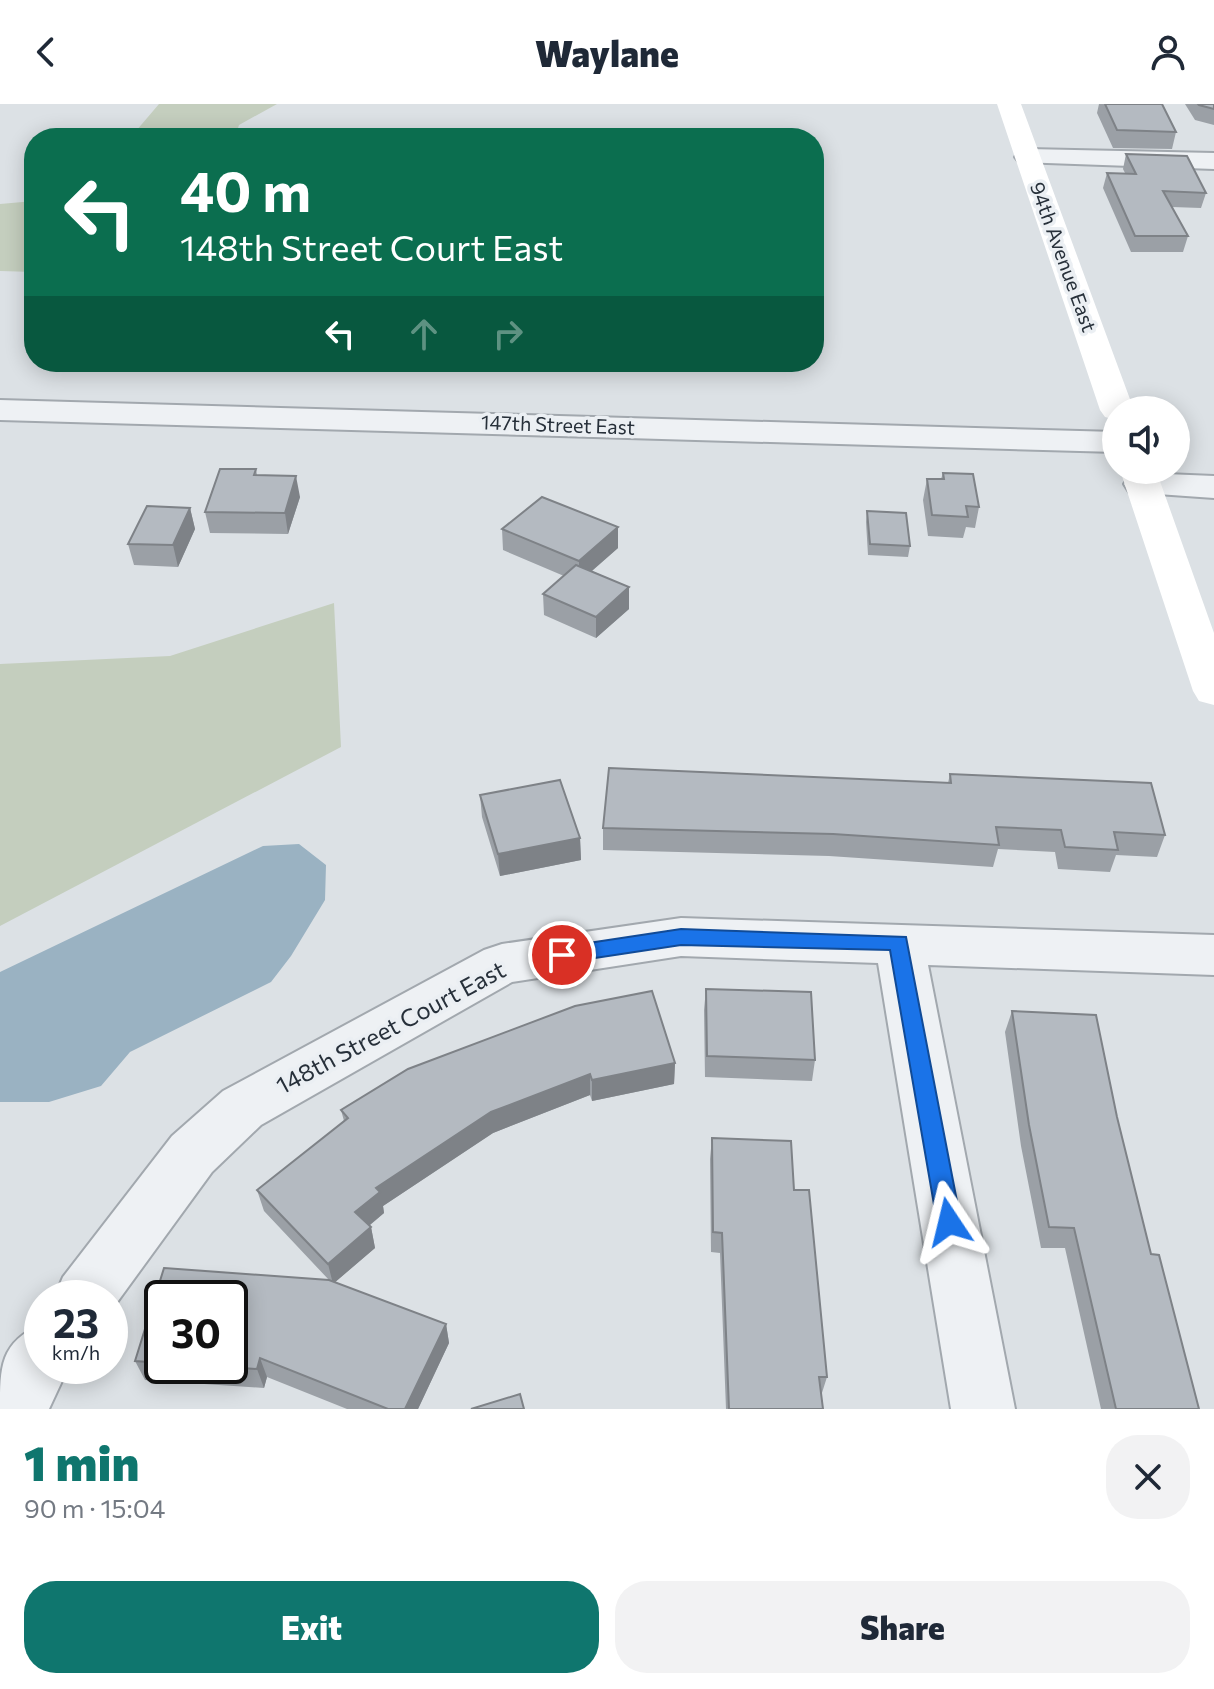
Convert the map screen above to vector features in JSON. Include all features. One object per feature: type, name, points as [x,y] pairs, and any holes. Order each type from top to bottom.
[{"type":"main road","name":"94th Avenue East","points":[[1009,104],[1112,396]]},
{"type":"main road","points":[[1143,484],[1201,617],[1214,691]]},
{"type":"street","points":[[1028,157],[1214,161]]},
{"type":"street","name":"147th Street East","points":[[0,410],[1102,442]]},
{"type":"street","points":[[1190,484],[1214,487]]},
{"type":"street","name":"148th Street Court East","points":[[98,1280],[192,1154],[242,1108],[502,964],[681,937],[1214,955]]},
{"type":"street","points":[[899,942],[983,1409]]},
{"type":"street","points":[[17,1409],[27,1384]]},
{"type":"green space","points":[[159,104],[277,104],[238,128],[139,128]]},
{"type":"green space","points":[[24,202],[24,272],[0,271],[0,204]]},
{"type":"green space","points":[[334,603],[341,747],[0,926],[0,664],[170,656]]},
{"type":"water","points":[[299,844],[326,865],[325,900],[291,956],[271,982],[130,1052],[101,1086],[49,1102],[0,1102],[0,972],[263,846]]},
{"type":"building","points":[[1105,104],[1162,104],[1176,132],[1117,130]]},
{"type":"building","points":[[1214,104],[1214,109],[1199,105]]},
{"type":"building","points":[[1126,154],[1187,156],[1206,193],[1163,191],[1188,236],[1135,236],[1107,173],[1136,174]]},
{"type":"building","points":[[220,469],[256,469],[254,475],[296,476],[285,513],[205,512]]},
{"type":"building","points":[[943,473],[973,474],[979,507],[966,506],[968,517],[932,515],[927,479],[944,479]]},
{"type":"building","points":[[542,497],[618,527],[579,561],[502,529]]},
{"type":"building","points":[[147,506],[190,508],[173,545],[128,544]]},
{"type":"building","points":[[867,511],[906,513],[910,546],[870,544]]},
{"type":"building","points":[[576,565],[629,587],[596,617],[543,594]]},
{"type":"building","points":[[609,768],[951,783],[950,774],[1151,783],[1165,835],[1114,832],[1118,850],[1065,847],[1061,830],[996,827],[999,845],[833,834],[603,828]]},
{"type":"building","points":[[560,780],[580,838],[498,854],[480,795]]},
{"type":"building","points":[[706,989],[811,992],[815,1060],[707,1056]]},
{"type":"building","points":[[652,991],[675,1063],[592,1080],[590,1074],[491,1112],[376,1188],[380,1192],[355,1212],[371,1227],[328,1264],[257,1190],[348,1118],[341,1110],[408,1069],[575,1006]]},
{"type":"building","points":[[1012,1011],[1096,1015],[1117,1117],[1151,1254],[1159,1255],[1199,1409],[1116,1409],[1074,1228],[1049,1227],[1029,1125]]},
{"type":"building","points":[[712,1138],[791,1141],[794,1190],[809,1190],[827,1377],[819,1377],[823,1409],[729,1409],[722,1233],[713,1232]]},
{"type":"building","points":[[164,1268],[329,1280],[446,1324],[405,1409],[388,1409],[260,1358],[257,1369],[248,1368],[248,1280],[160,1280]]},
{"type":"building","points":[[144,1332],[144,1362],[135,1361]]},
{"type":"building","points":[[520,1394],[524,1409],[471,1409]]},
{"type":"route","points":[[562,955],[681,937],[899,942],[949,1222]]}]
